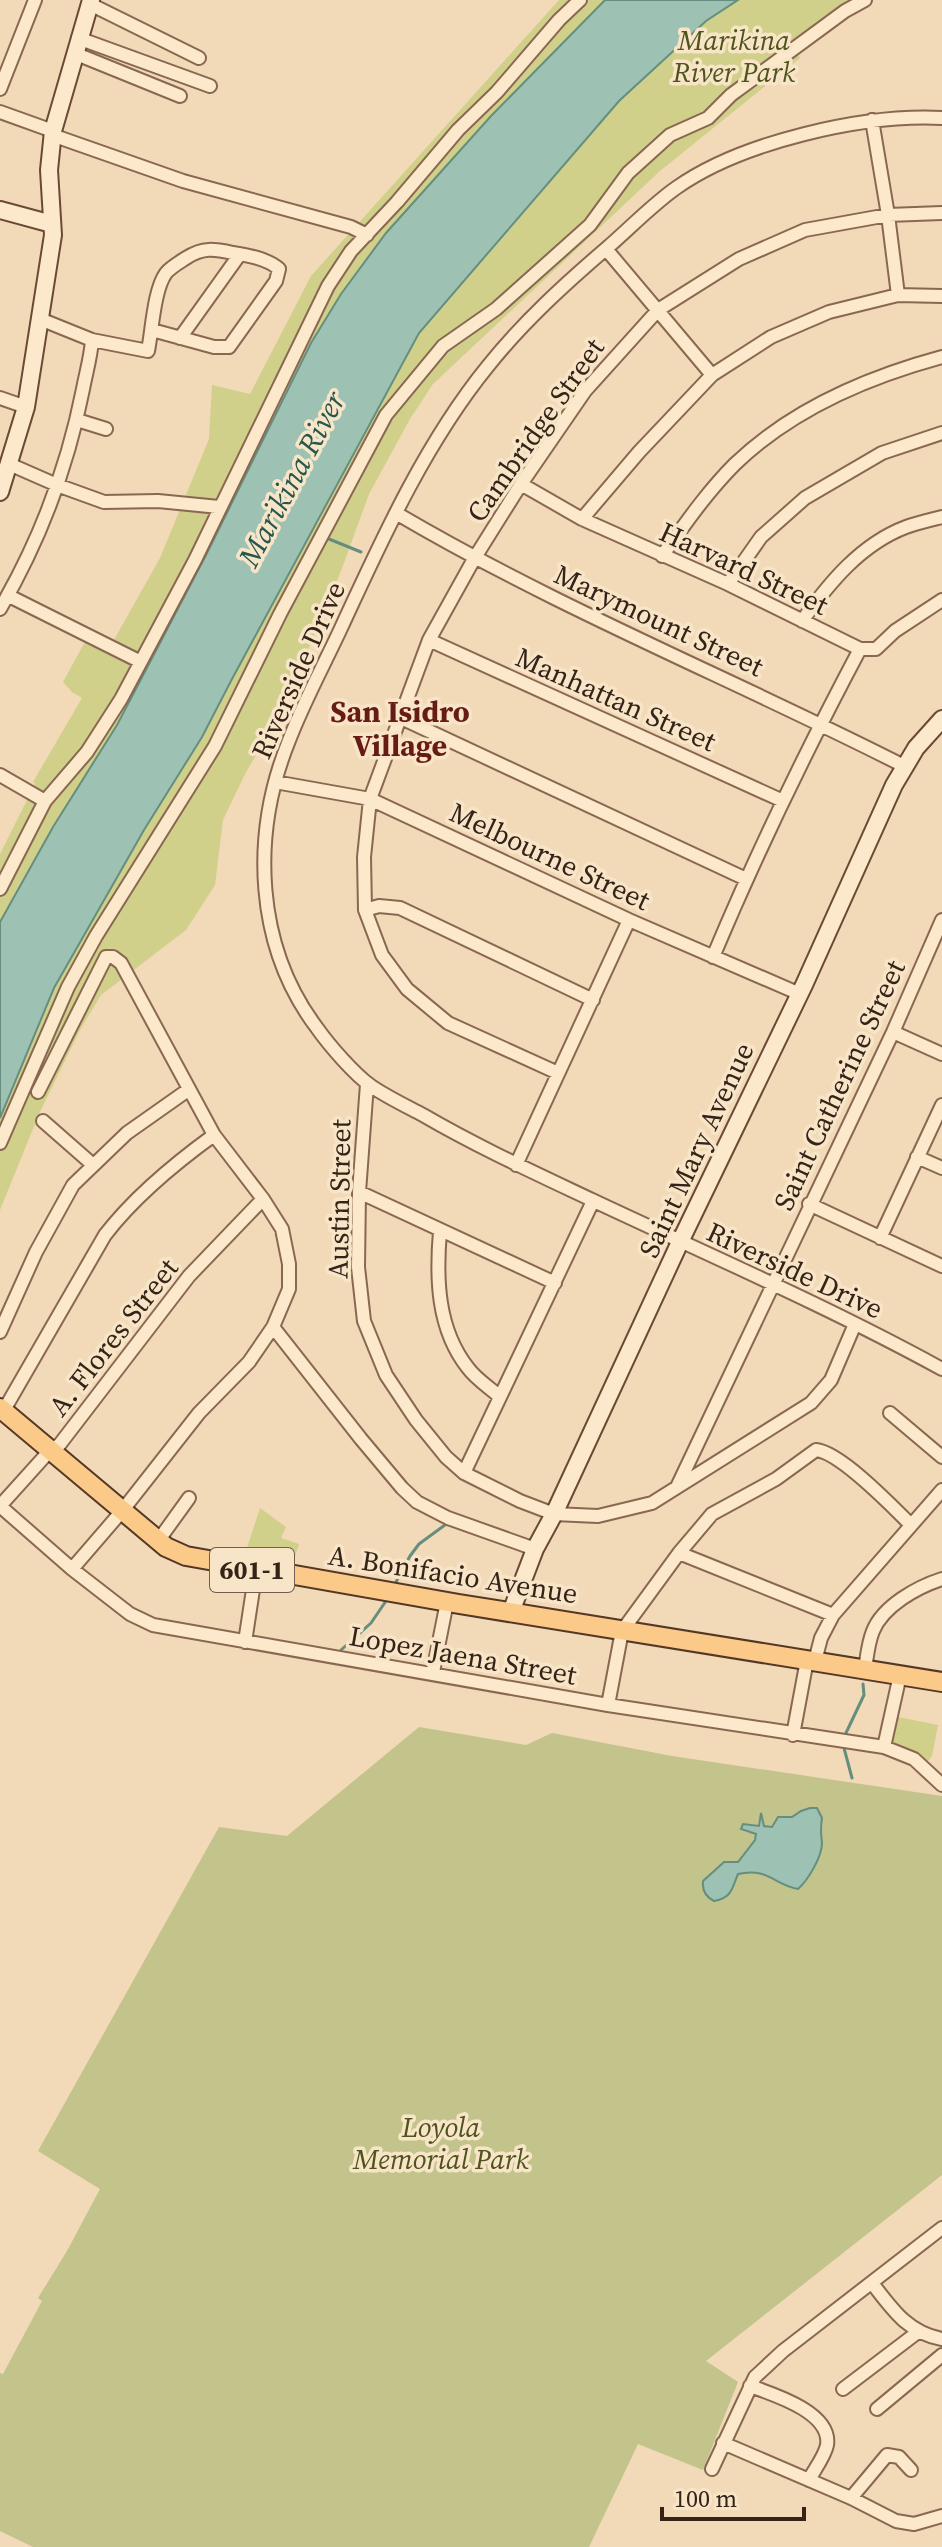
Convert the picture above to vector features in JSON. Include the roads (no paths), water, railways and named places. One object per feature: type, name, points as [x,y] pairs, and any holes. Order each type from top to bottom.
[{"type":"main road","name":"A. Bonifacio Avenue","points":[[1,1407],[158,1541],[182,1555],[447,1602],[942,1682]]},
{"type":"street","points":[[0,89],[35,0]]},
{"type":"street","points":[[0,889],[45,801],[108,723],[195,560],[328,286],[351,251],[458,130],[497,92],[580,0]]},
{"type":"street","points":[[0,1143],[68,987],[96,936],[215,746],[386,415],[443,346],[516,292],[590,225],[628,173],[670,135],[708,118],[731,95],[845,11],[865,0]]},
{"type":"street","points":[[0,492],[26,407],[53,235],[49,170],[52,133],[90,2],[199,58]]},
{"type":"street","points":[[76,46],[210,86]]},
{"type":"street","points":[[76,46],[180,96]]},
{"type":"street","points":[[0,112],[183,181],[351,227],[367,235]]},
{"type":"street","name":"Riverside Drive","points":[[942,118],[872,120],[795,136],[726,162],[677,187],[554,297],[484,371],[443,431],[396,513],[287,744],[266,819],[263,864],[266,901],[287,977],[316,1027],[367,1084],[516,1165],[855,1324],[942,1369]]},
{"type":"street","points":[[872,120],[898,295]]},
{"type":"street","points":[[0,210],[52,224]]},
{"type":"street","name":"Cambridge Street","points":[[558,1073],[448,1023],[407,989],[382,955],[365,910],[364,857],[370,799],[429,640],[474,559],[585,391],[658,310],[739,259],[805,230],[888,215],[942,213]]},
{"type":"street","points":[[40,319],[92,340],[148,351],[152,330],[161,283],[174,266],[210,248],[273,264],[279,271],[276,281],[229,347],[214,347],[152,330]]},
{"type":"street","points":[[606,249],[712,375]]},
{"type":"street","points":[[180,338],[240,254]]},
{"type":"street","points":[[582,519],[639,452],[712,375],[771,337],[829,312],[898,295],[942,296]]},
{"type":"street","points":[[0,609],[9,596],[57,485],[77,420],[92,340]]},
{"type":"street","points":[[662,556],[711,490],[736,463],[778,429],[863,382],[941,361]]},
{"type":"street","points":[[0,398],[26,407]]},
{"type":"street","points":[[77,420],[106,429]]},
{"type":"street","points":[[728,584],[761,537],[805,498],[882,453],[942,433]]},
{"type":"street","points":[[9,464],[104,502],[158,501],[219,507]]},
{"type":"street","name":"Harvard Street","points":[[521,484],[582,519],[728,584],[860,649]]},
{"type":"street","name":"Marymount Street","points":[[396,513],[474,559],[904,766]]},
{"type":"street","points":[[802,621],[823,592],[857,555],[904,527],[942,517]]},
{"type":"street","points":[[9,596],[139,661]]},
{"type":"street","points":[[713,957],[783,801],[860,649],[876,649],[895,631],[942,600]]},
{"type":"street","name":"Manhattan Street","points":[[429,640],[783,801]]},
{"type":"street","points":[[399,717],[746,879]]},
{"type":"street","name":"Saint Mary Avenue","points":[[511,1612],[535,1549],[800,994],[904,766],[942,719]]},
{"type":"street","points":[[0,775],[45,801]]},
{"type":"street","name":"Melbourne Street","points":[[275,782],[370,799],[629,920],[800,994]]},
{"type":"street","points":[[365,910],[379,906],[400,908],[593,1000]]},
{"type":"street","points":[[516,1165],[629,920]]},
{"type":"street","name":"Saint Catherine Street","points":[[677,1487],[893,1032],[942,920]]},
{"type":"street","points":[[38,1092],[109,956],[121,963],[214,1135],[282,1229],[289,1264],[289,1289],[273,1327],[249,1362],[199,1413],[72,1569]]},
{"type":"street","points":[[893,1032],[942,1054]]},
{"type":"street","name":"Austin Street","points":[[367,1084],[359,1192],[358,1267],[364,1321],[386,1375],[446,1457],[464,1473],[520,1501],[554,1514],[598,1516],[652,1503],[811,1403],[831,1380],[855,1324]]},
{"type":"street","points":[[0,1332],[3,1314],[73,1185],[127,1133],[188,1090]]},
{"type":"street","points":[[880,1238],[942,1105]]},
{"type":"street","points":[[43,1121],[92,1164]]},
{"type":"street","points":[[1,1407],[112,1225],[179,1160],[214,1135]]},
{"type":"street","points":[[917,1157],[942,1168]]},
{"type":"street","points":[[359,1192],[555,1283]]},
{"type":"street","name":"A. Flores Street","points":[[0,1506],[103,1391],[189,1276],[263,1199]]},
{"type":"street","points":[[464,1473],[593,1201]]},
{"type":"street","points":[[809,1204],[942,1266]]},
{"type":"street","points":[[440,1231],[439,1298],[452,1343],[469,1369],[500,1397]]},
{"type":"street","points":[[273,1327],[361,1439],[417,1502],[448,1518],[535,1549]]},
{"type":"street","points":[[890,1413],[942,1457]]},
{"type":"street","points":[[608,1705],[622,1631],[679,1553],[712,1514],[776,1479],[816,1450],[827,1453],[864,1480],[910,1524]]},
{"type":"street","points":[[793,1735],[811,1660],[833,1615],[942,1490]]},
{"type":"street","points":[[158,1541],[189,1498]]},
{"type":"street","name":"Lopez Jaena Street","points":[[0,1506],[72,1569],[144,1622],[608,1705],[884,1747],[905,1753],[942,1785]]},
{"type":"street","points":[[679,1553],[833,1615]]},
{"type":"street","points":[[245,1642],[256,1570]]},
{"type":"street","points":[[865,1669],[871,1635],[879,1620],[923,1585],[942,1579]]},
{"type":"street","points":[[433,1672],[447,1602]]},
{"type":"street","points":[[884,1747],[900,1675]]},
{"type":"street","points":[[712,2469],[755,2377],[783,2351],[942,2228]]},
{"type":"street","points":[[872,2283],[901,2320],[918,2332],[942,2339]]},
{"type":"street","points":[[843,2389],[918,2332]]},
{"type":"street","points":[[877,2409],[942,2355]]},
{"type":"street","points":[[750,2386],[790,2400],[809,2413],[824,2431],[827,2445],[809,2480]]},
{"type":"street","points":[[723,2443],[903,2523],[914,2524],[942,2516]]},
{"type":"street","points":[[851,2498],[887,2455],[899,2457],[911,2470]]},
{"type":"water","name":"Marikina River","points":[[605,0],[738,0],[706,21],[619,101],[419,333],[202,737],[144,830],[54,988],[0,1118],[0,922],[53,827],[117,725],[311,343],[341,294],[386,233],[491,116]]},
{"type":"water","points":[[817,1808],[822,1818],[822,1843],[814,1868],[798,1889],[748,1872],[738,1874],[730,1892],[724,1897],[714,1901],[707,1895],[703,1881],[724,1862],[738,1862],[755,1840],[756,1834],[741,1829],[743,1824],[759,1826],[761,1813],[764,1826],[772,1827],[778,1817],[792,1817]]},
{"type":"waterway","points":[[324,537],[361,552]]},
{"type":"waterway","points":[[395,1584],[419,1544],[449,1522]]},
{"type":"waterway","points":[[341,1650],[371,1623],[388,1598]]},
{"type":"waterway","points":[[845,1735],[864,1695],[863,1684]]},
{"type":"waterway","points":[[844,1748],[852,1778]]},
{"type":"district","name":"San Isidro Village","points":[[400,729]]},
{"type":"park label","name":"Marikina River Park","points":[[734,56]]},
{"type":"park label","name":"Loyola Memorial Park","points":[[441,2143]]}]
